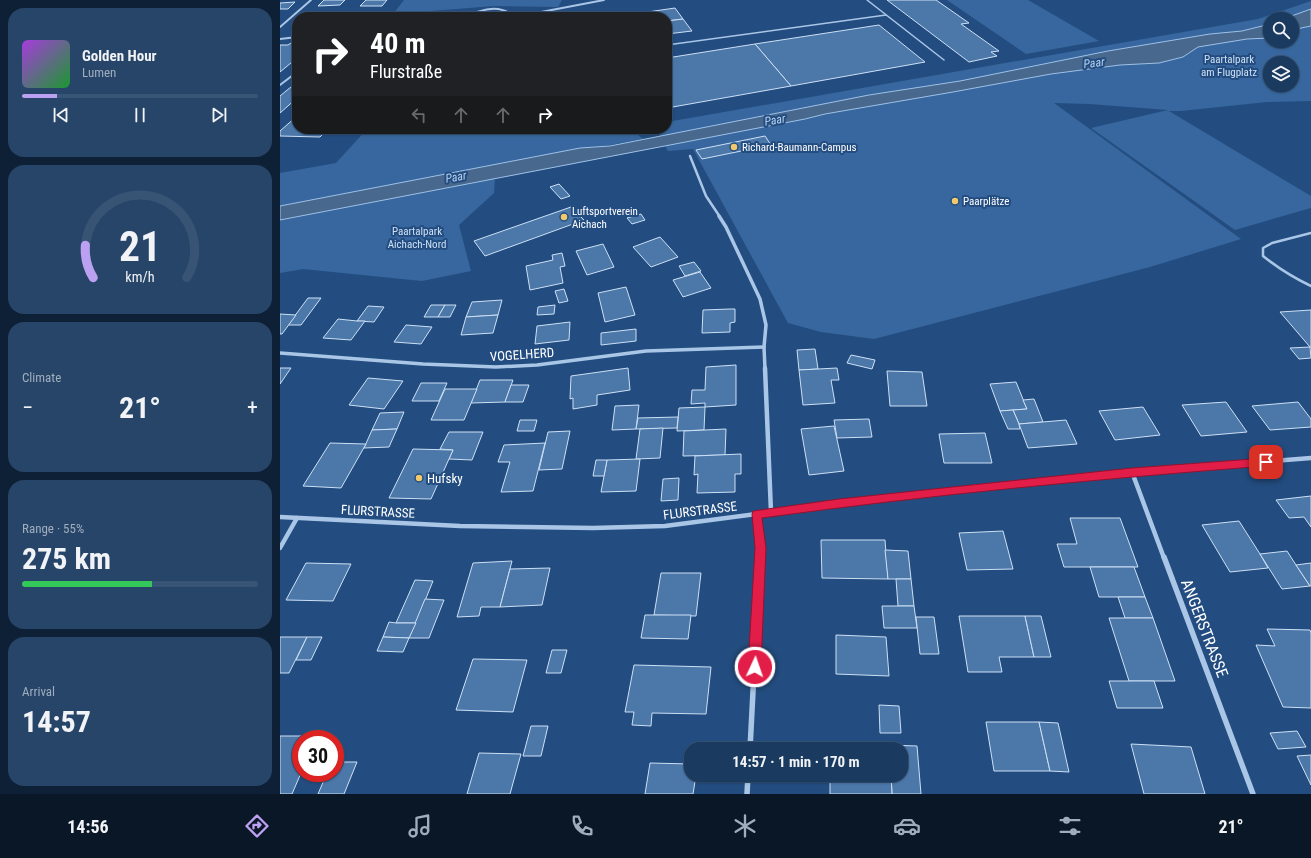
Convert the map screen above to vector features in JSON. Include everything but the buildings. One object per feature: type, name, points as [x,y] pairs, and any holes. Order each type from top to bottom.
[{"type":"street","points":[[297,12],[311,0]]},
{"type":"street","points":[[541,12],[604,0]]},
{"type":"street","points":[[481,12],[497,8],[510,12]]},
{"type":"street","points":[[280,27],[292,17]]},
{"type":"street","points":[[280,39],[292,38]]},
{"type":"street","points":[[280,85],[292,76]]},
{"type":"street","points":[[690,156],[706,196],[726,227],[760,299],[766,326],[764,346],[771,512]]},
{"type":"street","name":"VOGELHERD","points":[[280,353],[428,365],[496,367],[537,365],[655,350],[764,346]]},
{"type":"street","name":"FLURSTRASSE","points":[[280,517],[460,526],[593,528],[665,526],[839,503],[1132,472],[1311,458]]},
{"type":"street","name":"ANGERSTRASSE","points":[[1132,472],[1253,794]]},
{"type":"street","points":[[750,742],[760,548],[757,514]]},
{"type":"street","points":[[280,548],[297,518]]},
{"type":"street","points":[[747,794],[748,782]]},
{"type":"lane","points":[[868,0],[944,60]]},
{"type":"lane","points":[[672,44],[886,14]]},
{"type":"lane","points":[[1311,233],[1272,243],[1263,248],[1263,256],[1288,276],[1311,286]]},
{"type":"green space","points":[[404,0],[562,0],[558,7],[494,6],[418,12],[395,12]]},
{"type":"green space","points":[[947,0],[1028,0],[1099,41],[1026,54]]},
{"type":"green space","name":"Paarplätze","points":[[1311,1],[1311,101],[1267,102],[1169,111],[1311,196],[1311,208],[1235,230],[1091,128],[1168,110],[1054,103],[1241,239],[1150,267],[874,339],[821,332],[788,323],[693,149],[668,151],[659,134],[672,134],[672,121],[1263,17],[1263,48],[1299,48],[1299,12],[1279,12]]},
{"type":"green space","points":[[362,134],[637,134],[643,139],[280,206],[280,173],[336,163]]},
{"type":"green space","name":"Paartalpark Aichach-Nord","points":[[495,178],[494,193],[459,225],[471,271],[422,281],[303,269],[280,273],[280,220]]},
{"type":"water","points":[[1311,9],[1311,26],[1299,29],[1299,13]]},
{"type":"water","name":"Paar","points":[[1263,26],[1263,38],[1247,39],[1198,47],[1183,57],[1159,63],[1120,65],[1051,74],[825,114],[280,220],[280,206],[580,148],[610,146],[869,95],[960,81],[1108,51],[1210,34],[1242,31]]},
{"type":"place","name":"Richard-Baumann-Campus","points":[[734,147]]},
{"type":"place","name":"Paarplätze","points":[[955,201]]},
{"type":"place","name":"Luftsportverein Aichach","points":[[564,217]]},
{"type":"place","name":"Hufsky","points":[[419,478]]},
{"type":"route","points":[[755,667],[760,548],[757,514],[839,503],[909,497],[1132,472],[1266,462]]},
{"type":"park label","name":"Paartalpark am Flugplatz","points":[[1229,65]]}]
